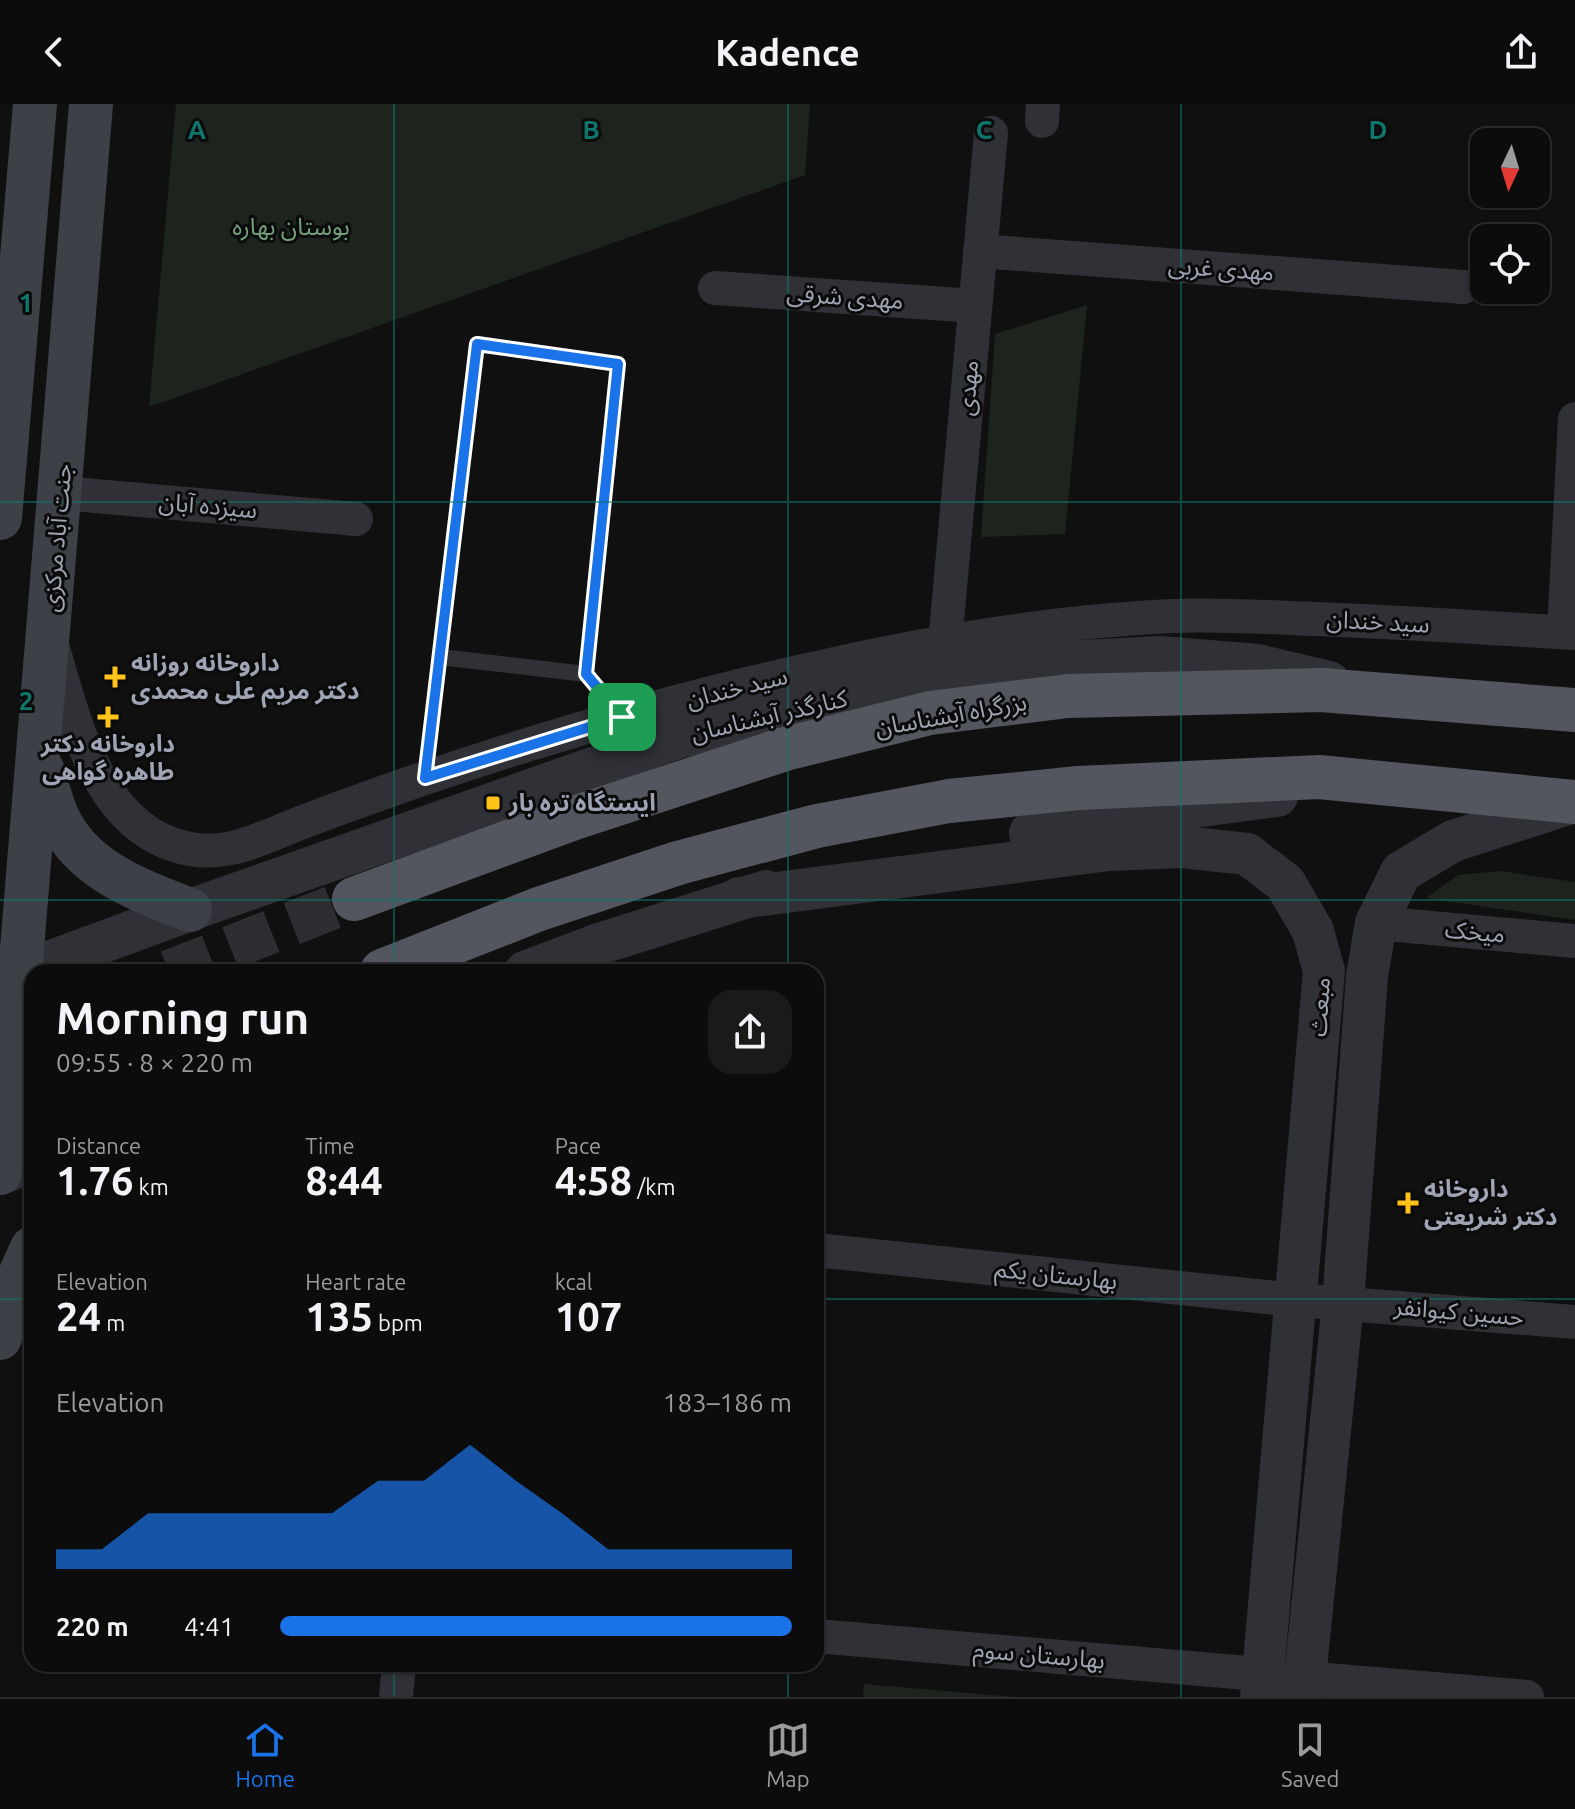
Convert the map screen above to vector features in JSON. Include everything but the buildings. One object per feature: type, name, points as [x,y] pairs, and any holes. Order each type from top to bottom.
[{"type":"highway","name":"بزرگراه آبشناسان","points":[[354,899],[574,818],[785,749],[930,713],[1068,696],[1321,690],[1565,707]]},
{"type":"highway","points":[[400,964],[539,909],[678,863],[817,826],[949,801],[1078,788],[1319,777],[1575,802]]},
{"type":"main road","points":[[0,518],[33,124],[68,142],[89,125]]},
{"type":"main road","name":"جنت آباد مرکزی","points":[[0,1174],[10,976],[38,757],[89,125]]},
{"type":"main road","points":[[38,757],[56,813],[73,843],[100,870],[137,889],[175,916]]},
{"type":"main road","points":[[0,1338],[24,1266]]},
{"type":"street","name":"مهدی","points":[[945,643],[991,133]]},
{"type":"street","name":"مهدی غربی","points":[[980,251],[1463,287]]},
{"type":"street","name":"مهدی شرقی","points":[[715,288],[975,306]]},
{"type":"street","points":[[1570,633],[1575,419]]},
{"type":"street","name":"سیزده آبان","points":[[61,493],[356,519]]},
{"type":"street","name":"سید خندان","points":[[49,635],[65,691],[102,783],[127,817],[160,841],[196,850],[230,850],[425,778],[622,717],[813,669],[1024,629],[1173,616],[1280,617],[1570,633]]},
{"type":"street","name":"کنارگذر آبشناسان","points":[[43,964],[678,738],[801,707],[922,682],[1042,663],[1160,657],[1257,665],[1381,695]]},
{"type":"street","points":[[546,964],[739,898],[945,848],[1149,813],[1382,783]]},
{"type":"street","name":"مبعث","points":[[1304,1688],[1343,1303],[1367,976],[1376,923],[1401,872],[1453,841],[1575,802]]},
{"type":"street","name":"مبعث","points":[[739,898],[1109,850],[1182,847],[1247,854],[1285,883],[1313,931],[1324,971],[1262,1686]]},
{"type":"street","points":[[118,964],[132,942],[175,916]]},
{"type":"street","name":"میخک","points":[[1376,923],[1575,941]]},
{"type":"street","points":[[0,1174],[24,1164]]},
{"type":"street","name":"بهارستان یکم","points":[[824,1251],[1343,1303]]},
{"type":"street","name":"حسین کیوانفر","points":[[1343,1303],[1575,1322]]},
{"type":"street","name":"بهارستان سوم","points":[[824,1637],[1262,1686],[1527,1697]]},
{"type":"street","points":[[396,1697],[398,1672]]},
{"type":"lane","points":[[425,778],[477,344],[618,364],[586,674]]},
{"type":"lane","points":[[440,657],[586,674],[622,717]]},
{"type":"green space","name":"بوستان بهاره","points":[[176,104],[810,104],[805,175],[149,407]]},
{"type":"green space","points":[[1087,305],[1065,534],[981,537],[995,334]]},
{"type":"green space","points":[[1500,871],[1575,882],[1575,920],[1426,898],[1458,875]]},
{"type":"green space","points":[[864,1684],[1015,1697],[863,1697]]},
{"type":"tunnel","points":[[189,964],[354,899]]},
{"type":"place","name":"داروخانه روزانه دکتر مریم علی محمدی","points":[[115,677]]},
{"type":"place","name":"داروخانه دکتر طاهره گواهی","points":[[108,717]]},
{"type":"place","name":"ایستگاه تره بار","points":[[493,803]]},
{"type":"place","name":"داروخانه دکتر شریعتی","points":[[1408,1203]]},
{"type":"route","points":[[477,344],[618,364],[586,674],[622,717],[425,778],[477,344]]}]
